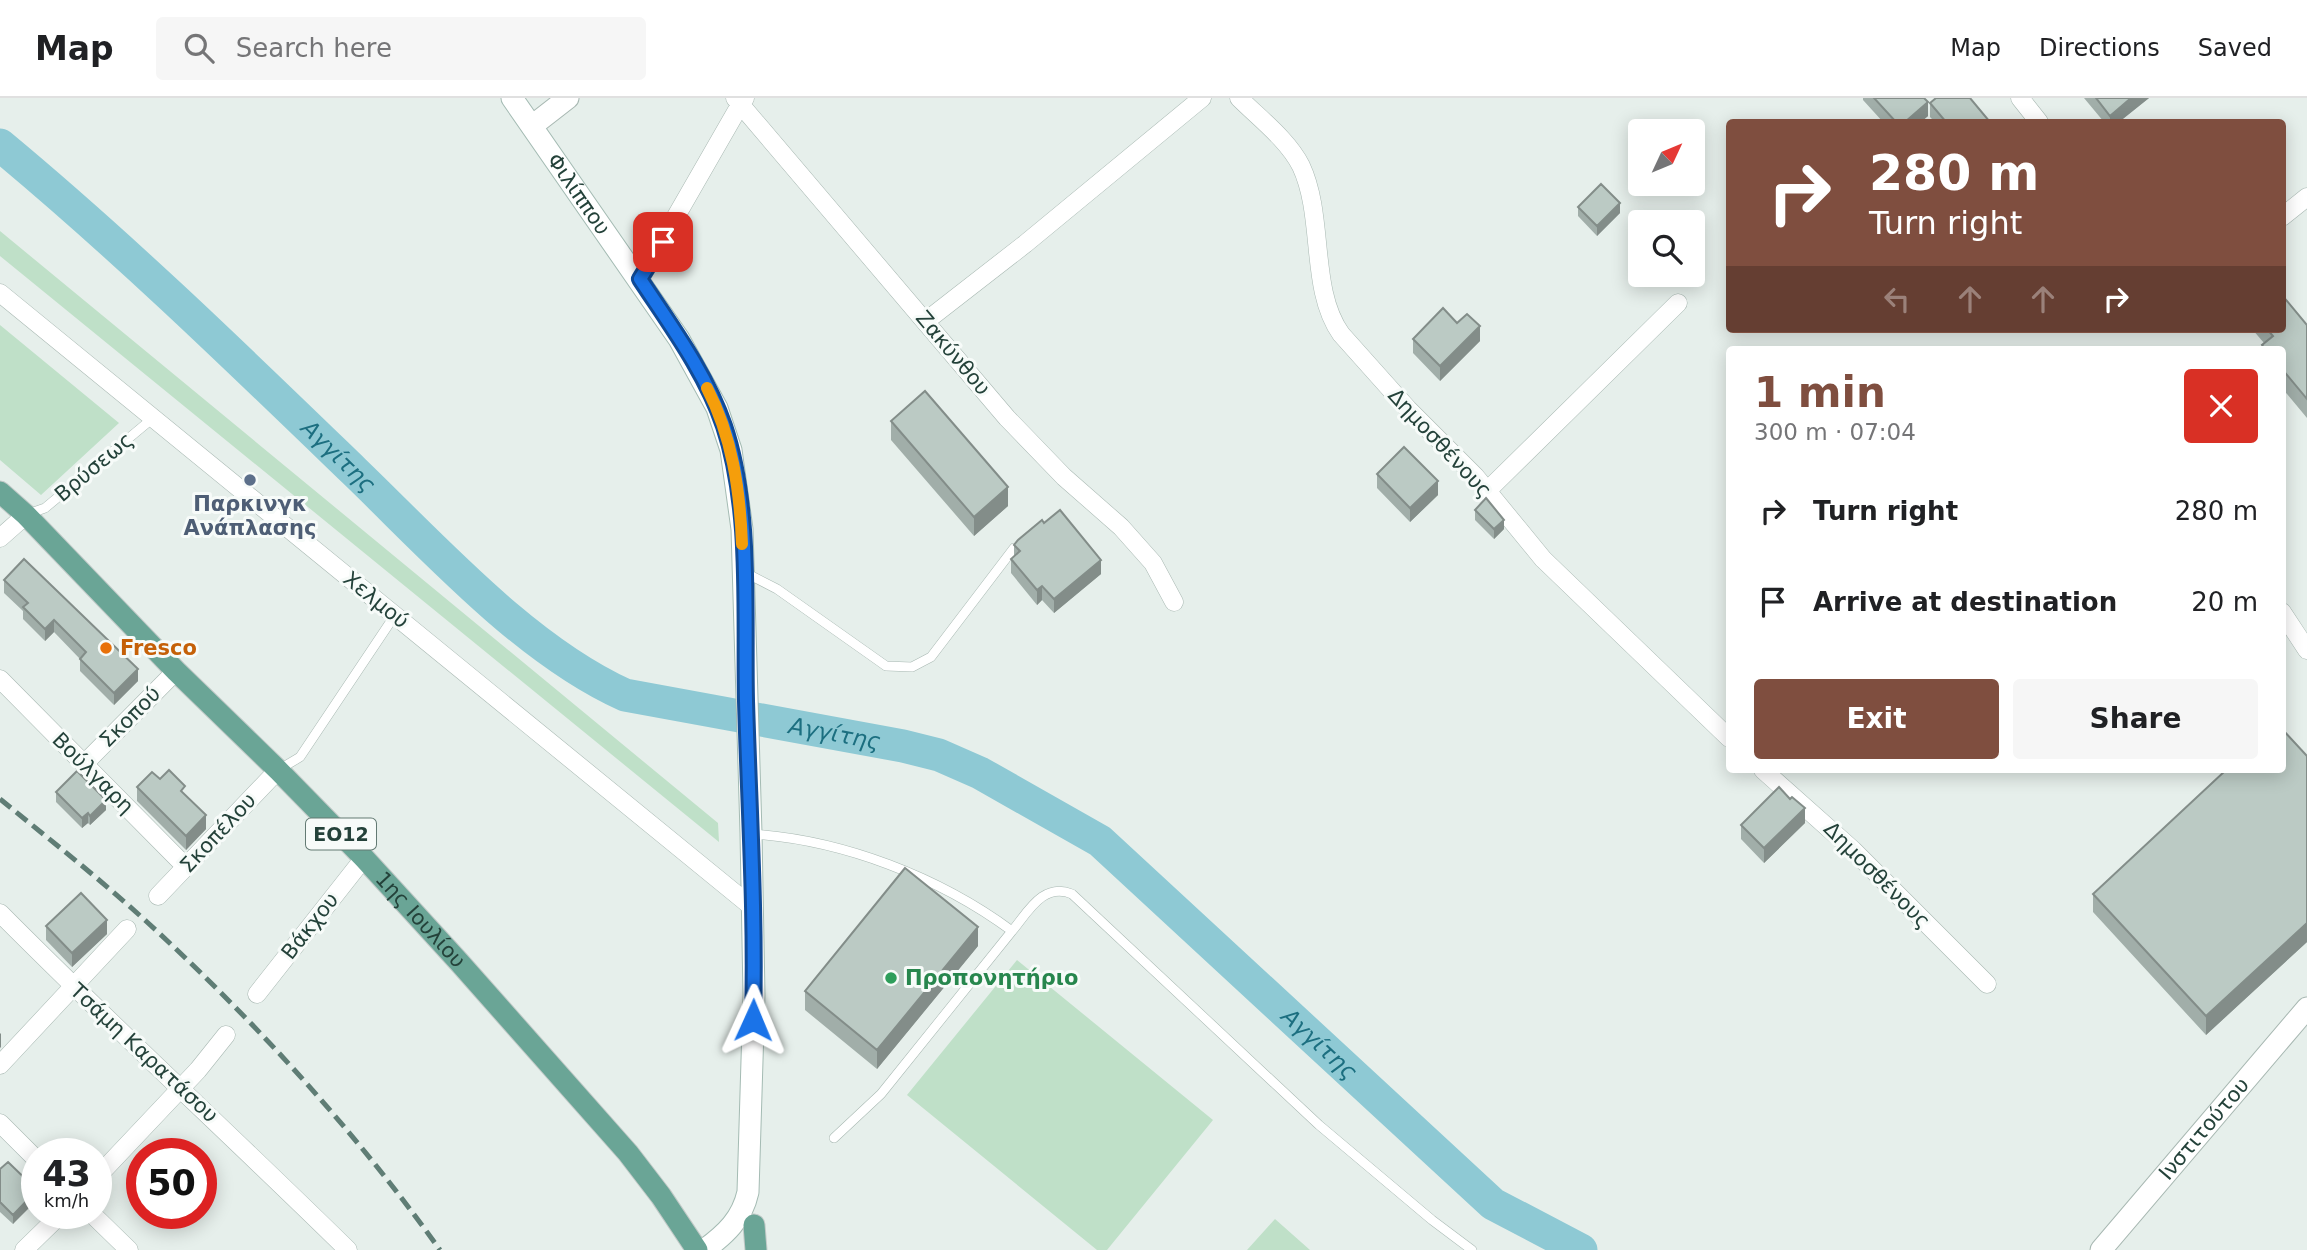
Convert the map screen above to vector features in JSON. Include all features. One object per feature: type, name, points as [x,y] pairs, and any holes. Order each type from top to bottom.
[{"type":"main road","name":"Φιλίππου","points":[[512,98],[640,279],[696,366],[721,418],[734,468],[744,572],[751,833],[754,995],[748,1192],[754,1238],[750,1250]]},
{"type":"main road","points":[[532,126],[568,98]]},
{"type":"main road","name":"1ης Ιουλίου","points":[[0,492],[26,515],[176,671],[364,858],[628,1153],[697,1250]]},
{"type":"main road","name":"Ινστιτούτου","points":[[2101,1250],[2307,1008]]},
{"type":"main road","name":"Φιλίππου","points":[[704,1250],[721,1238],[737,1220],[744,1208],[748,1192]]},
{"type":"main road","points":[[754,1225],[756,1250]]},
{"type":"street","points":[[926,321],[1025,244],[1202,98]]},
{"type":"street","name":"Δημοσθένους","points":[[1239,98],[1289,148],[1301,167],[1313,207],[1326,301],[1336,327],[1408,409],[1488,491],[1543,559],[1726,735]]},
{"type":"street","points":[[2020,98],[2037,119]]},
{"type":"street","points":[[640,279],[740,100]]},
{"type":"street","name":"Ζακύνθου","points":[[740,100],[1007,418],[1064,477],[1129,536],[1153,563],[1174,602]]},
{"type":"street","points":[[2286,213],[2307,197]]},
{"type":"street","name":"Χελμού","points":[[0,293],[752,907]]},
{"type":"street","points":[[1488,491],[1678,303]]},
{"type":"street","name":"Βρύσεως","points":[[0,538],[26,515]]},
{"type":"street","points":[[2286,618],[2307,650]]},
{"type":"street","name":"Σκοπού","points":[[84,764],[176,671]]},
{"type":"street","name":"Βούλγαρη","points":[[0,679],[186,867]]},
{"type":"street","name":"Σκοπέλου","points":[[159,896],[278,770]]},
{"type":"street","name":"Δημοσθένους","points":[[1772,773],[1987,984]]},
{"type":"street","name":"Βάκχου","points":[[257,994],[364,858]]},
{"type":"street","name":"Τσάμη Καρατάσου","points":[[0,913],[348,1250]]},
{"type":"street","points":[[0,1065],[127,929]]},
{"type":"street","points":[[112,1161],[181,1088],[226,1035]]},
{"type":"street","points":[[0,1123],[21,1144]]},
{"type":"street","points":[[24,1250],[46,1229]]},
{"type":"street","points":[[108,1229],[130,1250]]},
{"type":"lane","name":"Βρύσεως","points":[[26,515],[45,508],[153,418]]},
{"type":"lane","points":[[744,572],[777,589],[886,666],[912,667],[931,657],[1014,548]]},
{"type":"lane","points":[[278,770],[300,757],[395,615]]},
{"type":"lane","points":[[751,833],[813,843],[886,864],[973,903],[1012,931]]},
{"type":"lane","points":[[834,1138],[881,1094],[1042,895],[1060,891],[1077,897],[1229,1044],[1329,1134],[1472,1250]]},
{"type":"green space","points":[[0,231],[718,823],[719,842],[0,256]]},
{"type":"green space","points":[[0,325],[119,423],[41,495],[0,460]]},
{"type":"green space","points":[[1017,960],[1213,1120],[1107,1250],[1097,1250],[907,1095]]},
{"type":"green space","points":[[1275,1219],[1310,1250],[1247,1250]]},
{"type":"building","points":[[1874,98],[1924,98],[1928,102],[1908,119],[1893,119]]},
{"type":"building","points":[[1936,98],[1970,98],[1988,119],[1943,119],[1930,103]]},
{"type":"building","points":[[2096,98],[2131,98],[2110,116]]},
{"type":"building","points":[[1601,184],[1620,203],[1597,226],[1578,207]]},
{"type":"building","points":[[2286,300],[2307,325],[2307,399],[2286,374],[2286,346],[2262,345],[2273,336],[2270,333],[2286,333]]},
{"type":"building","points":[[1443,308],[1457,323],[1467,314],[1480,326],[1440,366],[1413,339]]},
{"type":"building","points":[[925,391],[1008,487],[974,517],[891,421]]},
{"type":"building","points":[[1404,447],[1438,481],[1410,508],[1377,474]]},
{"type":"building","points":[[1486,498],[1504,520],[1494,529],[1475,510]]},
{"type":"building","points":[[1060,510],[1101,560],[1054,599],[1042,586],[1037,590],[1011,559],[1020,551],[1014,545],[1018,540],[1042,520],[1044,523]]},
{"type":"building","points":[[24,559],[138,669],[114,693],[80,659],[86,652],[54,620],[45,629],[23,607],[28,603],[4,580]]},
{"type":"building","points":[[2286,733],[2307,756],[2307,923],[2206,1016],[2093,894],[2223,773],[2286,773]]},
{"type":"building","points":[[169,770],[185,786],[181,791],[206,815],[186,836],[137,787],[152,772],[160,779]]},
{"type":"building","points":[[77,771],[106,800],[90,816],[88,813],[82,818],[56,792]]},
{"type":"building","points":[[1779,787],[1790,799],[1792,797],[1805,808],[1764,848],[1741,825]]},
{"type":"building","name":"Προπονητήριο","points":[[905,868],[978,927],[877,1050],[805,991]]},
{"type":"building","points":[[81,893],[107,920],[72,953],[46,926]]},
{"type":"building","points":[[8,1162],[21,1175],[21,1207],[13,1215],[0,1202],[0,1169]]},
{"type":"waterway","name":"Αγγίτης","points":[[0,145],[180,305],[482,595],[552,652],[588,676],[625,695],[939,755],[980,773],[1100,841],[1493,1204],[1581,1250]]},
{"type":"railway","points":[[0,799],[129,906],[226,998],[265,1038],[374,1162],[440,1250]]},
{"type":"slow traffic","points":[[707,388],[717,408],[731,450],[742,544]]},
{"type":"place","name":"Παρκινγκ Ανάπλασης","points":[[250,480]]},
{"type":"place","name":"Fresco","points":[[106,648]]},
{"type":"place","name":"Προπονητήριο","points":[[891,978]]},
{"type":"route","points":[[663,242],[640,279],[696,366],[717,408],[731,450],[740,509],[751,833],[753,1020]]}]
